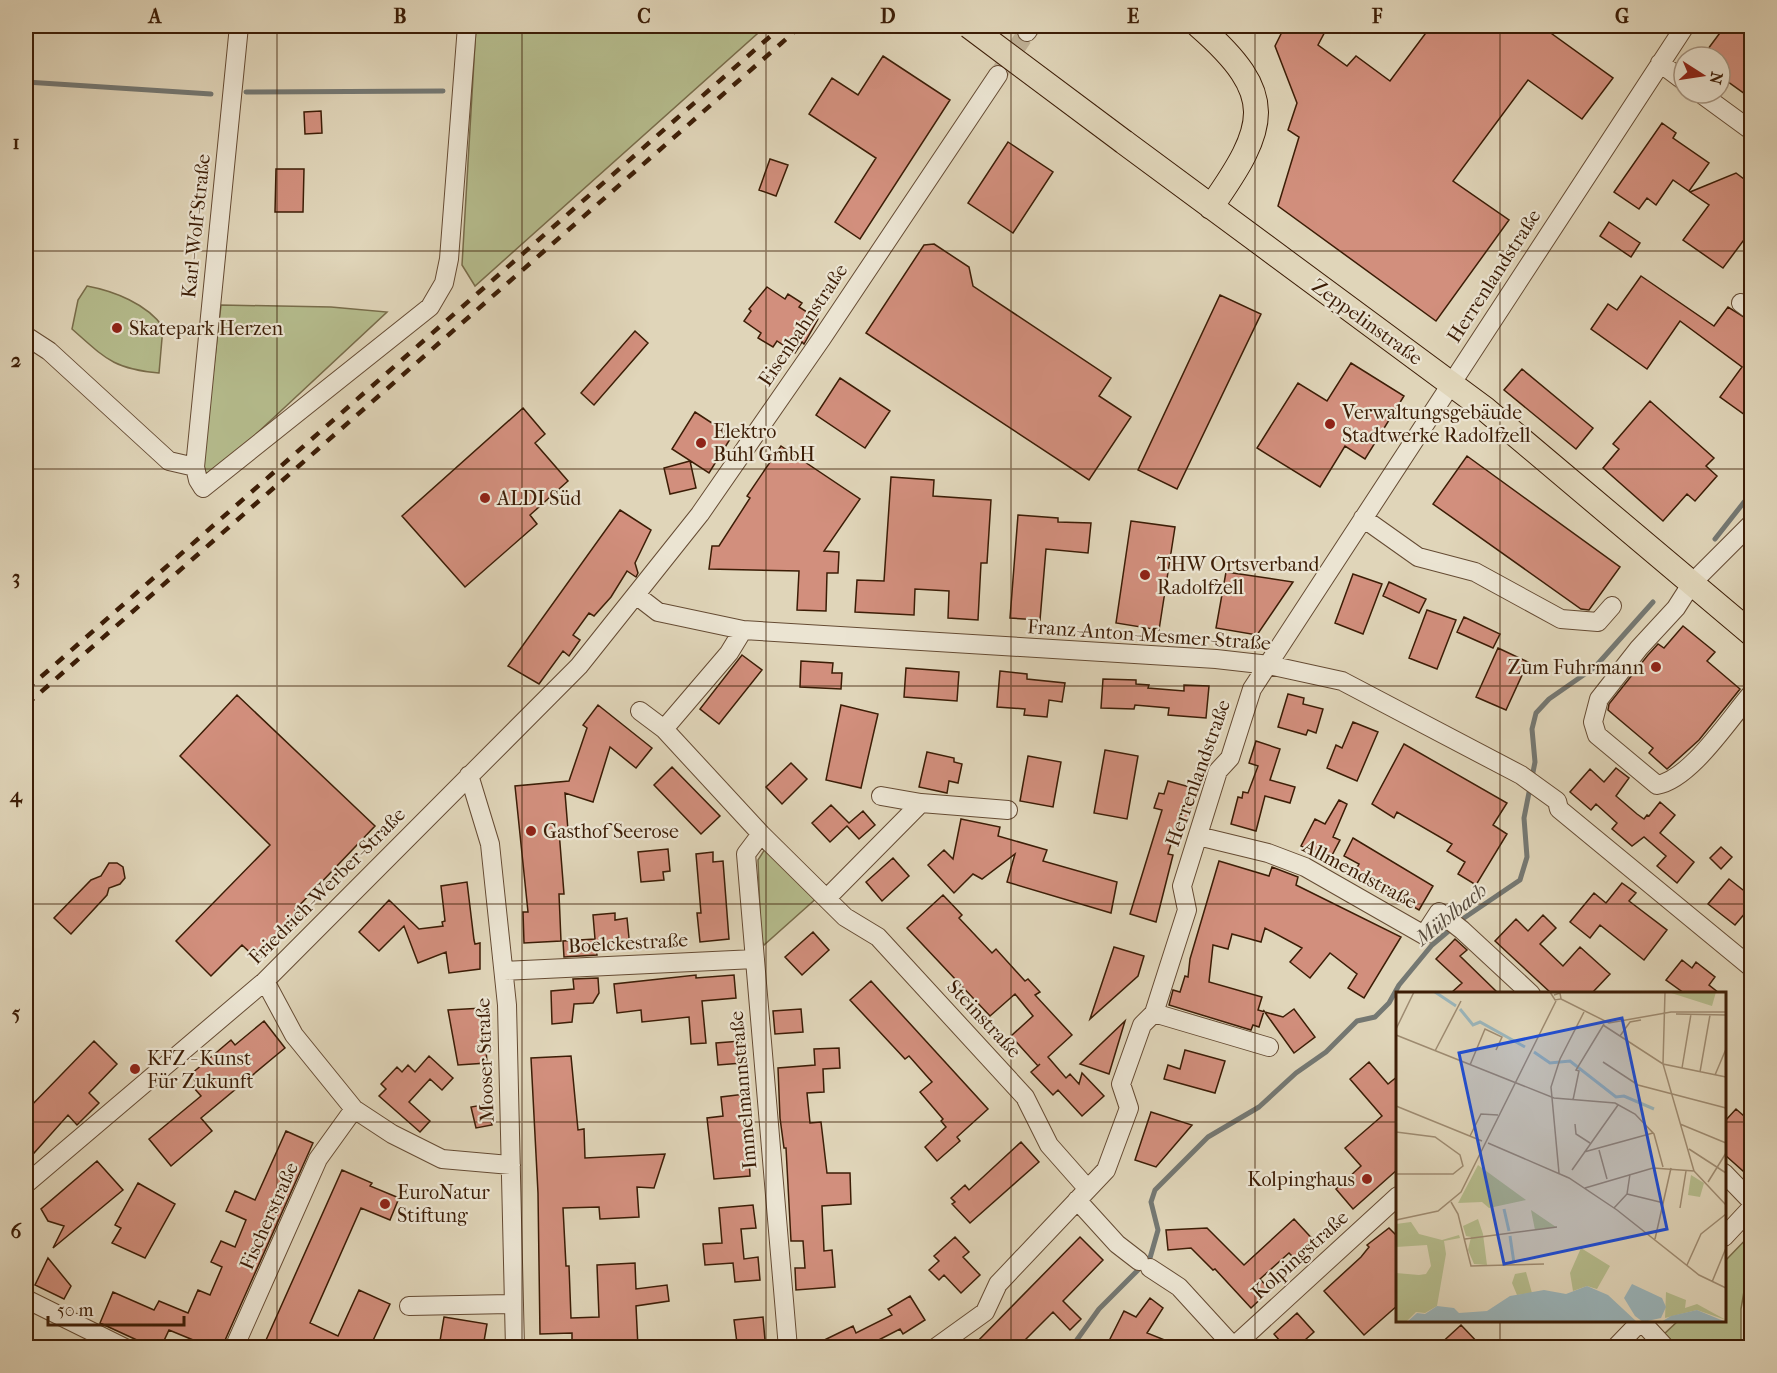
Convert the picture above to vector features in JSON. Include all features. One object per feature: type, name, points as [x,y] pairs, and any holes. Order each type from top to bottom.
[{"type":"main road","name":"Zeppelinstraße","points":[[969,26],[1450,382],[1566,475],[1752,634]]},
{"type":"main road","points":[[1199,26],[1225,49],[1244,72],[1256,108],[1254,131],[1248,151],[1211,207]]},
{"type":"street","name":"Karl-Wolf-Straße","points":[[239,26],[195,467],[198,480],[203,488],[430,307],[444,283],[449,259],[450,182],[467,26]]},
{"type":"street","name":"Herrenlandstraße","points":[[935,1347],[985,1312],[998,1284],[1106,1170],[1129,1108],[1122,1084],[1142,1025],[1154,1013],[1187,910],[1182,886],[1218,771],[1230,758],[1252,689],[1450,382],[1685,26]]},
{"type":"street","points":[[1660,63],[1672,72]]},
{"type":"street","name":"Eisenbahnstraße","points":[[636,595],[700,514],[816,348],[998,75]]},
{"type":"street","points":[[1718,105],[1752,130]]},
{"type":"street","points":[[26,336],[49,351],[169,461],[195,467]]},
{"type":"street","points":[[1363,518],[1418,557],[1475,572],[1562,619],[1598,622],[1612,606]]},
{"type":"street","points":[[1752,523],[1692,583],[1676,608],[1639,648],[1599,699],[1593,722],[1597,735],[1657,785],[1668,783],[1684,772],[1752,693]]},
{"type":"street","name":"Franz-Anton-Mesmer-Straße","points":[[636,595],[658,612],[743,630],[1214,659],[1269,665],[1342,681],[1521,775],[1557,801],[1559,809],[1752,968]]},
{"type":"street","name":"Friedrich-Werber-Straße","points":[[26,1184],[265,981],[579,666],[636,595]]},
{"type":"street","points":[[664,729],[729,653],[743,630]]},
{"type":"street","name":"Steinstraße","points":[[640,711],[664,729],[761,834],[845,917],[878,937],[1025,1097],[1049,1145],[1117,1244],[1144,1265],[1179,1287],[1232,1347]]},
{"type":"street","name":"Mooser Straße","points":[[469,775],[490,844],[507,1005],[515,1347]]},
{"type":"street","points":[[881,796],[921,803],[1008,810]]},
{"type":"street","points":[[827,898],[921,803]]},
{"type":"street","name":"Immelmannstraße","points":[[761,834],[746,854],[788,1347]]},
{"type":"street","name":"Allmendstraße","points":[[1198,836],[1268,853],[1305,867],[1424,935],[1438,912],[1462,930],[1530,992]]},
{"type":"street","name":"Boelckestraße","points":[[504,971],[755,959]]},
{"type":"street","points":[[265,981],[294,1035],[354,1109],[392,1134],[442,1159],[511,1165]]},
{"type":"street","points":[[1154,1013],[1269,1047]]},
{"type":"street","name":"Fischerstraße","points":[[234,1347],[318,1160],[354,1109]]},
{"type":"street","points":[[1726,1174],[1752,1204],[1726,1236]]},
{"type":"street","name":"Kolpingstraße","points":[[1232,1347],[1396,1198]]},
{"type":"street","points":[[26,1299],[125,1347]]},
{"type":"street","points":[[409,1306],[514,1304]]},
{"type":"street","points":[[1615,1347],[1641,1322]]},
{"type":"street","points":[[1643,1322],[1666,1347]]},
{"type":"green space","points":[[476,26],[766,26],[475,286],[462,265]]},
{"type":"green space","name":"Skatepark Herzen","points":[[87,286],[108,291],[139,305],[163,327],[159,373],[120,365],[102,355],[72,329],[78,300]]},
{"type":"green space","points":[[221,305],[331,307],[387,312],[209,478],[202,469]]},
{"type":"green space","points":[[765,849],[819,896],[764,945],[761,939],[758,860]]},
{"type":"green space","points":[[1751,1234],[1751,1250],[1741,1309],[1741,1347],[1675,1347],[1663,1335],[1677,1322],[1726,1322],[1726,1260]]},
{"type":"building","points":[[1285,26],[1328,26],[1318,45],[1347,66],[1356,56],[1390,81],[1431,26],[1442,33],[1447,26],[1541,26],[1613,78],[1582,119],[1528,80],[1453,181],[1509,220],[1436,321],[1278,206],[1299,137],[1288,130],[1297,103],[1275,46]]},
{"type":"building","points":[[1725,26],[1746,26],[1752,30],[1752,99],[1732,85],[1732,45],[1711,45]]},
{"type":"building","points":[[883,56],[950,100],[860,239],[835,222],[876,158],[809,114],[832,78],[858,95]]},
{"type":"building","points":[[321,111],[322,133],[305,134],[304,112]]},
{"type":"building","points":[[1662,123],[1676,133],[1673,138],[1709,163],[1689,191],[1673,180],[1656,205],[1647,198],[1639,209],[1614,192]]},
{"type":"building","points":[[1008,142],[1053,172],[1013,233],[968,203]]},
{"type":"building","points":[[770,159],[788,165],[776,196],[759,190]]},
{"type":"building","points":[[276,169],[304,169],[303,212],[275,212]]},
{"type":"building","points":[[1736,173],[1752,185],[1752,229],[1723,268],[1683,240],[1709,205],[1690,192]]},
{"type":"building","points":[[1609,222],[1640,243],[1631,257],[1600,236]]},
{"type":"building","points":[[934,244],[969,267],[973,286],[1111,378],[1099,396],[1131,417],[1089,480],[866,333],[924,245]]},
{"type":"building","points":[[1641,276],[1714,326],[1728,307],[1752,322],[1752,420],[1720,397],[1742,367],[1680,321],[1647,369],[1591,329],[1608,304],[1617,310]]},
{"type":"building","points":[[767,287],[785,299],[788,294],[802,303],[799,307],[818,319],[804,344],[802,342],[795,353],[777,341],[773,347],[758,338],[761,333],[744,321],[751,311],[749,309]]},
{"type":"building","points":[[1220,295],[1261,314],[1177,489],[1138,470]]},
{"type":"building","points":[[635,331],[648,343],[594,405],[581,393]]},
{"type":"building","name":"Verwaltungsgebäude Stadtwerke Radolfzell","points":[[1351,363],[1404,396],[1365,459],[1345,446],[1320,487],[1257,448],[1298,383],[1327,401]]},
{"type":"building","points":[[1522,369],[1593,428],[1576,449],[1504,390]]},
{"type":"building","points":[[840,378],[890,411],[865,448],[816,415]]},
{"type":"building","points":[[1650,401],[1714,458],[1706,466],[1717,476],[1695,501],[1687,494],[1663,521],[1603,468],[1619,449],[1613,444]]},
{"type":"building","name":"ALDI Süd","points":[[523,408],[545,434],[535,443],[568,481],[530,515],[537,524],[465,587],[402,516]]},
{"type":"building","name":"Elektro Buhl GmbH","points":[[695,412],[732,436],[709,473],[672,449]]},
{"type":"building","points":[[781,446],[860,499],[824,551],[839,552],[838,573],[827,573],[826,611],[797,610],[799,571],[709,569],[712,546],[719,546],[750,498],[747,496]]},
{"type":"building","points":[[1467,456],[1620,567],[1589,610],[1581,609],[1433,504]]},
{"type":"building","points":[[690,461],[696,488],[670,494],[664,468]]},
{"type":"building","points":[[891,477],[934,480],[933,496],[991,500],[987,563],[981,563],[978,620],[948,618],[949,591],[915,589],[914,615],[855,612],[857,580],[884,581]]},
{"type":"building","points":[[620,510],[651,530],[635,563],[638,573],[636,577],[627,571],[611,597],[594,616],[589,613],[573,635],[580,640],[569,656],[563,651],[539,684],[508,666]]},
{"type":"building","points":[[1018,515],[1058,518],[1058,522],[1091,523],[1088,553],[1046,549],[1040,620],[1010,618]]},
{"type":"building","name":"THW Ortsverband Radolfzell","points":[[1131,521],[1175,527],[1159,630],[1116,623]]},
{"type":"building","name":"THW Ortsverband Radolfzell","points":[[1226,572],[1293,582],[1257,635],[1216,628]]},
{"type":"building","points":[[1353,574],[1382,584],[1363,634],[1335,623]]},
{"type":"building","points":[[1389,582],[1426,599],[1419,613],[1383,596]]},
{"type":"building","points":[[1427,610],[1456,620],[1437,669],[1409,658]]},
{"type":"building","points":[[1464,617],[1500,634],[1493,648],[1457,632]]},
{"type":"building","points":[[1683,626],[1715,652],[1707,661],[1740,689],[1699,740],[1667,769],[1649,753],[1653,748],[1608,710],[1609,704],[1648,655],[1658,644],[1664,648]]},
{"type":"building","points":[[1498,648],[1528,662],[1506,710],[1476,697]]},
{"type":"building","points":[[742,655],[762,670],[719,724],[700,709]]},
{"type":"building","points":[[801,661],[833,663],[832,673],[842,673],[841,689],[800,687]]},
{"type":"building","points":[[906,668],[959,672],[957,701],[904,697]]},
{"type":"building","points":[[1000,671],[1027,674],[1027,679],[1065,683],[1062,702],[1049,700],[1047,717],[1024,715],[1025,709],[997,707]]},
{"type":"building","points":[[1103,679],[1136,680],[1136,684],[1149,685],[1148,688],[1184,691],[1184,685],[1209,686],[1206,718],[1168,715],[1169,708],[1135,705],[1134,709],[1101,708]]},
{"type":"building","points":[[1288,694],[1304,698],[1303,704],[1323,709],[1316,733],[1308,730],[1306,735],[1278,727]]},
{"type":"building","points":[[237,695],[375,826],[295,910],[301,915],[258,960],[242,945],[211,976],[176,941],[270,845],[180,756]]},
{"type":"building","points":[[598,705],[652,748],[636,768],[610,747],[593,802],[565,793],[568,830],[559,831],[564,894],[559,894],[561,941],[524,943],[523,912],[528,912],[515,786],[569,781],[587,728],[583,725]]},
{"type":"building","points":[[841,705],[878,714],[861,788],[826,780]]},
{"type":"building","points":[[1353,722],[1378,732],[1357,781],[1327,768],[1336,745],[1342,748]]},
{"type":"building","points":[[1256,741],[1280,749],[1270,780],[1295,787],[1290,803],[1265,796],[1256,831],[1231,824],[1238,797],[1242,798],[1243,792],[1248,793],[1258,766],[1249,763]]},
{"type":"building","points":[[1404,744],[1507,803],[1493,825],[1507,834],[1476,885],[1458,874],[1465,862],[1447,851],[1452,844],[1397,812],[1394,818],[1372,804]]},
{"type":"building","points":[[1105,750],[1138,756],[1127,819],[1094,813]]},
{"type":"building","points":[[927,752],[954,758],[954,762],[962,764],[958,783],[949,781],[947,793],[919,787]]},
{"type":"building","points":[[1028,756],[1061,762],[1053,807],[1020,801]]},
{"type":"building","points":[[791,763],[807,779],[782,804],[766,787]]},
{"type":"building","points":[[672,767],[720,816],[701,834],[654,785]]},
{"type":"building","points":[[1616,768],[1629,778],[1616,796],[1637,814],[1644,819],[1660,802],[1675,815],[1660,833],[1694,862],[1677,883],[1657,866],[1666,856],[1644,837],[1632,846],[1612,829],[1617,823],[1596,804],[1591,810],[1570,792],[1590,769],[1604,782]]},
{"type":"building","points":[[1168,781],[1197,789],[1185,829],[1176,827],[1168,854],[1173,855],[1156,922],[1130,914],[1162,810],[1154,808],[1159,793],[1164,794]]},
{"type":"building","points":[[1339,800],[1347,804],[1333,837],[1340,840],[1329,861],[1301,846],[1315,819],[1325,824]]},
{"type":"building","points":[[831,805],[849,823],[863,811],[875,825],[859,839],[847,826],[830,842],[812,823]]},
{"type":"building","points":[[961,819],[1000,827],[998,836],[1047,850],[1043,861],[1117,882],[1111,913],[1007,882],[1015,854],[982,879],[973,874],[954,893],[928,865],[944,850],[953,859]]},
{"type":"building","points":[[1353,838],[1433,886],[1419,910],[1354,873],[1359,864],[1344,856]]},
{"type":"building","points":[[1721,847],[1732,857],[1721,869],[1710,858]]},
{"type":"building","points":[[668,849],[670,871],[663,872],[664,880],[641,882],[638,852]]},
{"type":"building","points":[[713,852],[713,862],[723,861],[729,939],[700,942],[697,913],[701,913],[696,854]]},
{"type":"building","points":[[893,858],[909,876],[882,901],[866,882]]},
{"type":"building","points":[[1219,861],[1269,876],[1272,867],[1298,877],[1296,885],[1401,937],[1364,998],[1348,988],[1357,974],[1330,953],[1310,978],[1290,962],[1302,948],[1265,928],[1261,942],[1232,934],[1228,949],[1213,945],[1209,982],[1262,997],[1258,1010],[1264,1012],[1259,1027],[1253,1025],[1251,1030],[1169,1005],[1173,990],[1180,992],[1185,976],[1188,977],[1190,959]]},
{"type":"building","points":[[109,863],[117,863],[123,867],[125,878],[120,884],[109,888],[107,895],[71,934],[54,918],[91,880],[101,876]]},
{"type":"building","points":[[1729,879],[1752,897],[1752,905],[1735,925],[1708,904]]},
{"type":"building","points":[[467,882],[474,940],[475,944],[480,943],[480,969],[449,973],[446,952],[418,963],[404,926],[379,951],[359,932],[389,900],[419,929],[443,926],[442,922],[445,921],[441,886]]},
{"type":"building","points":[[1622,883],[1636,893],[1629,901],[1667,930],[1644,960],[1600,925],[1590,938],[1570,922],[1594,893],[1606,903]]},
{"type":"building","points":[[943,895],[962,915],[959,918],[992,953],[996,949],[1025,981],[1028,979],[1040,992],[1035,995],[1072,1035],[1048,1057],[1066,1078],[1070,1074],[1079,1084],[1082,1073],[1104,1096],[1082,1116],[1058,1090],[1053,1095],[1031,1072],[1038,1066],[1011,1036],[1033,1016],[1015,994],[990,1016],[907,928]]},
{"type":"building","points":[[615,913],[615,920],[627,918],[630,948],[597,951],[596,946],[597,955],[564,957],[563,941],[595,939],[593,915]]},
{"type":"building","points":[[1543,915],[1556,928],[1540,944],[1563,966],[1580,947],[1610,974],[1593,992],[1550,992],[1495,941],[1516,919],[1528,931]]},
{"type":"building","points":[[813,932],[829,950],[802,975],[785,957]]},
{"type":"building","points":[[1455,939],[1467,950],[1460,956],[1497,992],[1452,992],[1462,983],[1436,959]]},
{"type":"building","points":[[1114,947],[1144,956],[1138,976],[1090,1019]]},
{"type":"building","points":[[1682,960],[1692,968],[1696,962],[1715,977],[1709,985],[1718,992],[1683,992],[1666,980]]},
{"type":"building","points":[[696,975],[696,978],[734,975],[736,998],[702,1001],[706,1043],[691,1044],[689,1017],[642,1022],[641,1010],[617,1013],[614,984]]},
{"type":"building","points":[[598,978],[599,993],[593,1003],[574,1004],[572,1022],[552,1024],[551,991],[574,989],[573,979]]},
{"type":"building","points":[[871,981],[988,1109],[957,1137],[960,1141],[937,1161],[925,1147],[946,1127],[941,1121],[943,1119],[920,1092],[932,1082],[909,1056],[905,1059],[850,1000]]},
{"type":"building","points":[[483,1008],[487,1063],[458,1065],[448,1010]]},
{"type":"building","points":[[801,1009],[803,1032],[775,1034],[773,1011]]},
{"type":"building","points":[[1294,1009],[1315,1037],[1294,1053],[1265,1012],[1283,1017]]},
{"type":"building","points":[[264,1021],[285,1048],[201,1118],[212,1131],[171,1166],[149,1139],[201,1096],[194,1088],[198,1084],[190,1075],[231,1040],[235,1045]]},
{"type":"building","points":[[1125,1021],[1109,1074],[1080,1064]]},
{"type":"building","points":[[94,1041],[117,1064],[89,1093],[99,1103],[77,1125],[68,1115],[26,1162],[26,1111]]},
{"type":"building","points":[[741,1041],[742,1063],[718,1065],[716,1043]]},
{"type":"building","points":[[839,1048],[840,1068],[823,1069],[824,1092],[807,1093],[810,1123],[821,1122],[827,1173],[850,1173],[851,1204],[822,1206],[824,1251],[832,1250],[835,1287],[796,1290],[795,1268],[805,1268],[803,1241],[791,1241],[786,1148],[784,1148],[780,1118],[778,1068],[815,1065],[814,1049]]},
{"type":"building","points":[[1185,1050],[1225,1061],[1215,1093],[1164,1079],[1168,1065],[1180,1069]]},
{"type":"building","points":[[429,1056],[453,1078],[442,1090],[430,1079],[409,1102],[430,1121],[420,1132],[379,1096],[386,1089],[381,1084],[397,1067],[402,1072],[408,1065],[415,1072]]},
{"type":"building","points":[[571,1056],[578,1130],[584,1129],[585,1158],[665,1154],[654,1188],[637,1187],[639,1217],[600,1219],[599,1207],[563,1208],[571,1318],[599,1317],[597,1265],[635,1263],[636,1289],[667,1285],[669,1301],[636,1306],[638,1347],[572,1347],[572,1333],[540,1334],[538,1193],[531,1058]]},
{"type":"building","points":[[1369,1062],[1388,1084],[1396,1078],[1396,1171],[1353,1209],[1336,1189],[1361,1166],[1345,1148],[1382,1116],[1350,1079]]},
{"type":"building","points":[[745,1094],[750,1176],[714,1179],[707,1118],[723,1116],[721,1097]]},
{"type":"building","points":[[488,1104],[492,1125],[476,1128],[471,1107]]},
{"type":"building","points":[[1736,1109],[1752,1123],[1752,1179],[1726,1156],[1726,1120]]},
{"type":"building","points":[[1151,1112],[1192,1125],[1156,1167],[1135,1160]]},
{"type":"building","points":[[286,1131],[313,1143],[222,1347],[196,1347],[198,1342],[169,1330],[161,1347],[152,1347],[100,1323],[113,1292],[154,1310],[159,1301],[188,1313],[198,1290],[210,1295],[222,1267],[211,1262],[221,1241],[235,1247],[246,1220],[226,1211],[235,1191],[255,1200]]},
{"type":"building","points":[[1021,1142],[1039,1162],[970,1223],[952,1204],[955,1202],[951,1198],[965,1185],[969,1190]]},
{"type":"building","points":[[97,1161],[123,1190],[53,1248],[64,1226],[48,1221],[41,1209]]},
{"type":"building","points":[[342,1170],[372,1183],[370,1186],[399,1198],[390,1220],[361,1208],[310,1323],[338,1336],[359,1290],[390,1304],[370,1347],[282,1347],[266,1340]]},
{"type":"building","points":[[138,1183],[175,1204],[145,1258],[112,1243],[121,1228],[115,1225]]},
{"type":"building","points":[[753,1205],[756,1228],[741,1229],[744,1259],[758,1257],[760,1280],[735,1282],[733,1263],[705,1265],[703,1244],[722,1243],[719,1208]]},
{"type":"building","points":[[1294,1219],[1318,1245],[1299,1263],[1289,1253],[1260,1279],[1270,1290],[1251,1308],[1215,1269],[1213,1270],[1191,1248],[1168,1250],[1166,1230],[1207,1228],[1244,1265]]},
{"type":"building","points":[[1389,1228],[1396,1235],[1396,1307],[1364,1335],[1324,1291],[1361,1257],[1369,1247],[1367,1245]]},
{"type":"building","points":[[955,1237],[969,1252],[963,1257],[980,1275],[961,1293],[944,1275],[939,1280],[929,1270],[939,1261],[934,1256]]},
{"type":"building","points":[[1080,1237],[1103,1260],[1063,1301],[1081,1319],[1070,1330],[1053,1312],[1018,1347],[972,1347]]},
{"type":"building","points":[[48,1258],[71,1286],[64,1299],[35,1285]]},
{"type":"building","points":[[910,1296],[925,1320],[903,1334],[900,1329],[865,1347],[810,1347],[853,1326],[856,1333],[892,1315],[888,1309]]},
{"type":"building","points":[[1150,1298],[1163,1308],[1147,1333],[1182,1347],[1106,1347],[1124,1311],[1136,1317]]},
{"type":"building","points":[[1297,1313],[1314,1332],[1297,1347],[1285,1347],[1274,1334]]},
{"type":"building","points":[[444,1317],[487,1324],[483,1347],[439,1347]]},
{"type":"building","points":[[763,1317],[765,1340],[737,1343],[734,1320]]},
{"type":"building","points":[[1461,1325],[1482,1347],[1437,1347]]},
{"type":"waterway","points":[[26,82],[211,94]]},
{"type":"waterway","points":[[246,92],[443,91]]},
{"type":"waterway","name":"Mühlbach","points":[[1715,539],[1752,492]]},
{"type":"waterway","name":"Mühlbach","points":[[1071,1348],[1099,1309],[1150,1258],[1158,1230],[1151,1202],[1155,1190],[1208,1137],[1259,1107],[1296,1073],[1326,1052],[1357,1021],[1375,1017],[1389,1003],[1399,985],[1432,945],[1464,918],[1520,880],[1527,857],[1524,818],[1535,762],[1532,729],[1536,713],[1549,699],[1595,667],[1653,602]]},
{"type":"tunnel","points":[[998,75],[1027,32]]},
{"type":"railway","points":[[26,690],[782,26]]},
{"type":"railway","points":[[26,705],[801,26]]},
{"type":"place","name":"Skatepark Herzen","points":[[117,328]]},
{"type":"place","name":"Verwaltungsgebäude Stadtwerke Radolfzell","points":[[1330,424]]},
{"type":"place","name":"Elektro Buhl GmbH","points":[[701,443]]},
{"type":"place","name":"ALDI Süd","points":[[485,498]]},
{"type":"place","name":"THW Ortsverband Radolfzell","points":[[1145,575]]},
{"type":"place","name":"Zum Fuhrmann","points":[[1656,667]]},
{"type":"place","name":"Gasthof Seerose","points":[[531,831]]},
{"type":"place","name":"KFZ - Kunst Für Zukunft","points":[[135,1069]]},
{"type":"place","name":"Kolpinghaus","points":[[1367,1179]]},
{"type":"place","name":"EuroNatur Stiftung","points":[[385,1204]]}]
